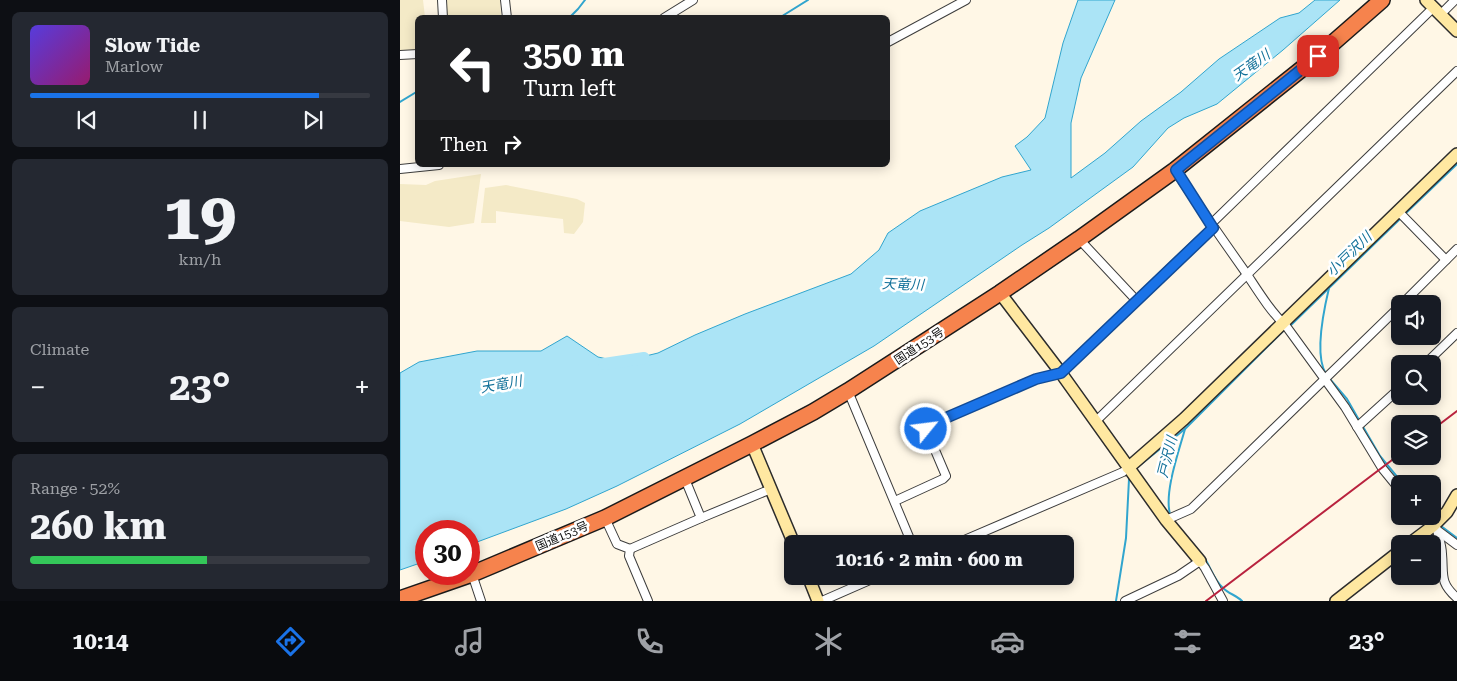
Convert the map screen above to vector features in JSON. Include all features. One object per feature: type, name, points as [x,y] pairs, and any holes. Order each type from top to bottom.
[{"type":"highway","name":"国道153号","points":[[480,571],[605,518],[685,479],[813,412],[848,391],[1080,239],[1176,170],[1317,66],[1382,0]]},
{"type":"highway","name":"国道153号","points":[[400,599],[440,585]]},
{"type":"street","points":[[442,0],[443,15]]},
{"type":"street","points":[[505,0],[507,15]]},
{"type":"street","points":[[669,15],[693,0]]},
{"type":"street","points":[[890,41],[966,0]]},
{"type":"street","points":[[895,501],[946,476],[926,429],[927,426],[1036,379],[1061,373],[1137,301],[1434,7],[1455,0]]},
{"type":"street","points":[[1434,7],[1457,31]]},
{"type":"street","points":[[400,55],[415,54]]},
{"type":"street","points":[[1095,422],[1457,71]]},
{"type":"street","points":[[976,535],[1123,472],[1184,420],[1283,323],[1401,214],[1457,154]]},
{"type":"street","points":[[400,169],[420,167]]},
{"type":"street","points":[[1176,170],[1246,274],[1327,377],[1345,407],[1359,425],[1382,468],[1391,479]]},
{"type":"street","points":[[1401,214],[1446,260]]},
{"type":"street","points":[[1080,239],[1137,301]]},
{"type":"street","points":[[1411,295],[1457,249]]},
{"type":"street","points":[[1000,292],[1061,373],[1128,468],[1170,518],[1205,568],[1223,601]]},
{"type":"street","points":[[1170,518],[1191,509],[1391,315]]},
{"type":"street","points":[[1434,355],[1457,333]]},
{"type":"street","points":[[848,391],[908,535]]},
{"type":"street","points":[[1359,425],[1391,396]]},
{"type":"street","points":[[752,444],[790,535]]},
{"type":"street","points":[[685,479],[700,518]]},
{"type":"street","points":[[605,518],[617,544],[630,549],[771,489]]},
{"type":"street","points":[[1441,517],[1447,512],[1457,495]]},
{"type":"street","points":[[1419,535],[1431,525]]},
{"type":"street","points":[[1434,525],[1442,553],[1443,579],[1448,589],[1457,598]]},
{"type":"street","points":[[1435,525],[1457,545]]},
{"type":"street","points":[[630,549],[629,556],[648,601]]},
{"type":"street","points":[[1336,601],[1391,558]]},
{"type":"street","points":[[1125,601],[1172,579],[1200,561]]},
{"type":"street","points":[[476,585],[481,601]]},
{"type":"street","points":[[812,585],[820,601],[858,585]]},
{"type":"shaded area","points":[[400,0],[423,0],[425,15],[415,15],[415,51],[400,52]]},
{"type":"shaded area","points":[[446,0],[500,0],[501,15],[447,15]]},
{"type":"shaded area","points":[[481,174],[474,223],[449,227],[400,221],[400,184],[426,185],[435,181]]},
{"type":"shaded area","points":[[506,185],[577,199],[585,203],[583,222],[574,234],[564,233],[563,219],[496,211],[496,223],[481,223],[485,188]]},
{"type":"water","points":[[1078,0],[1115,0],[1081,78],[1071,123],[1071,178],[1105,153],[1141,121],[1181,92],[1219,59],[1280,18],[1299,13],[1315,0],[1340,0],[1217,104],[1184,118],[1168,128],[1133,167],[1049,228],[874,346],[740,424],[617,486],[566,509],[480,541],[480,520],[415,520],[415,565],[400,570],[400,373],[419,362],[477,351],[541,351],[567,336],[598,357],[621,362],[658,353],[745,314],[851,274],[879,250],[888,233],[920,211],[1002,177],[1031,170],[1015,146],[1027,137],[1045,118],[1063,43]]},
{"type":"waterway","points":[[572,15],[585,0]]},
{"type":"waterway","points":[[784,15],[808,0]]},
{"type":"waterway","points":[[400,102],[415,93]]},
{"type":"waterway","name":"小戸沢川","points":[[1405,214],[1457,164]]},
{"type":"waterway","name":"小戸沢川","points":[[1290,326],[1401,218]]},
{"type":"waterway","name":"小戸沢川","points":[[1326,374],[1322,366],[1320,344],[1329,288]]},
{"type":"waterway","name":"戸沢川","points":[[1135,469],[1185,429],[1283,331]]},
{"type":"waterway","name":"天竜川","points":[[604,364],[644,358]]},
{"type":"waterway","name":"小戸沢川","points":[[1329,378],[1347,399],[1359,420]]},
{"type":"waterway","name":"小戸沢川","points":[[1362,425],[1380,456],[1396,475]]},
{"type":"waterway","name":"戸沢川","points":[[1170,514],[1169,495],[1171,483],[1185,429]]},
{"type":"waterway","points":[[1116,601],[1126,538],[1129,479]]},
{"type":"waterway","name":"小戸沢川","points":[[1441,526],[1457,538]]},
{"type":"waterway","name":"戸沢川","points":[[1204,557],[1220,585],[1242,601]]},
{"type":"railway","points":[[1441,423],[1457,411]]},
{"type":"railway","points":[[1206,601],[1391,461]]},
{"type":"route","points":[[926,429],[927,426],[1036,379],[1061,373],[1213,228],[1176,170],[1318,56]]}]
